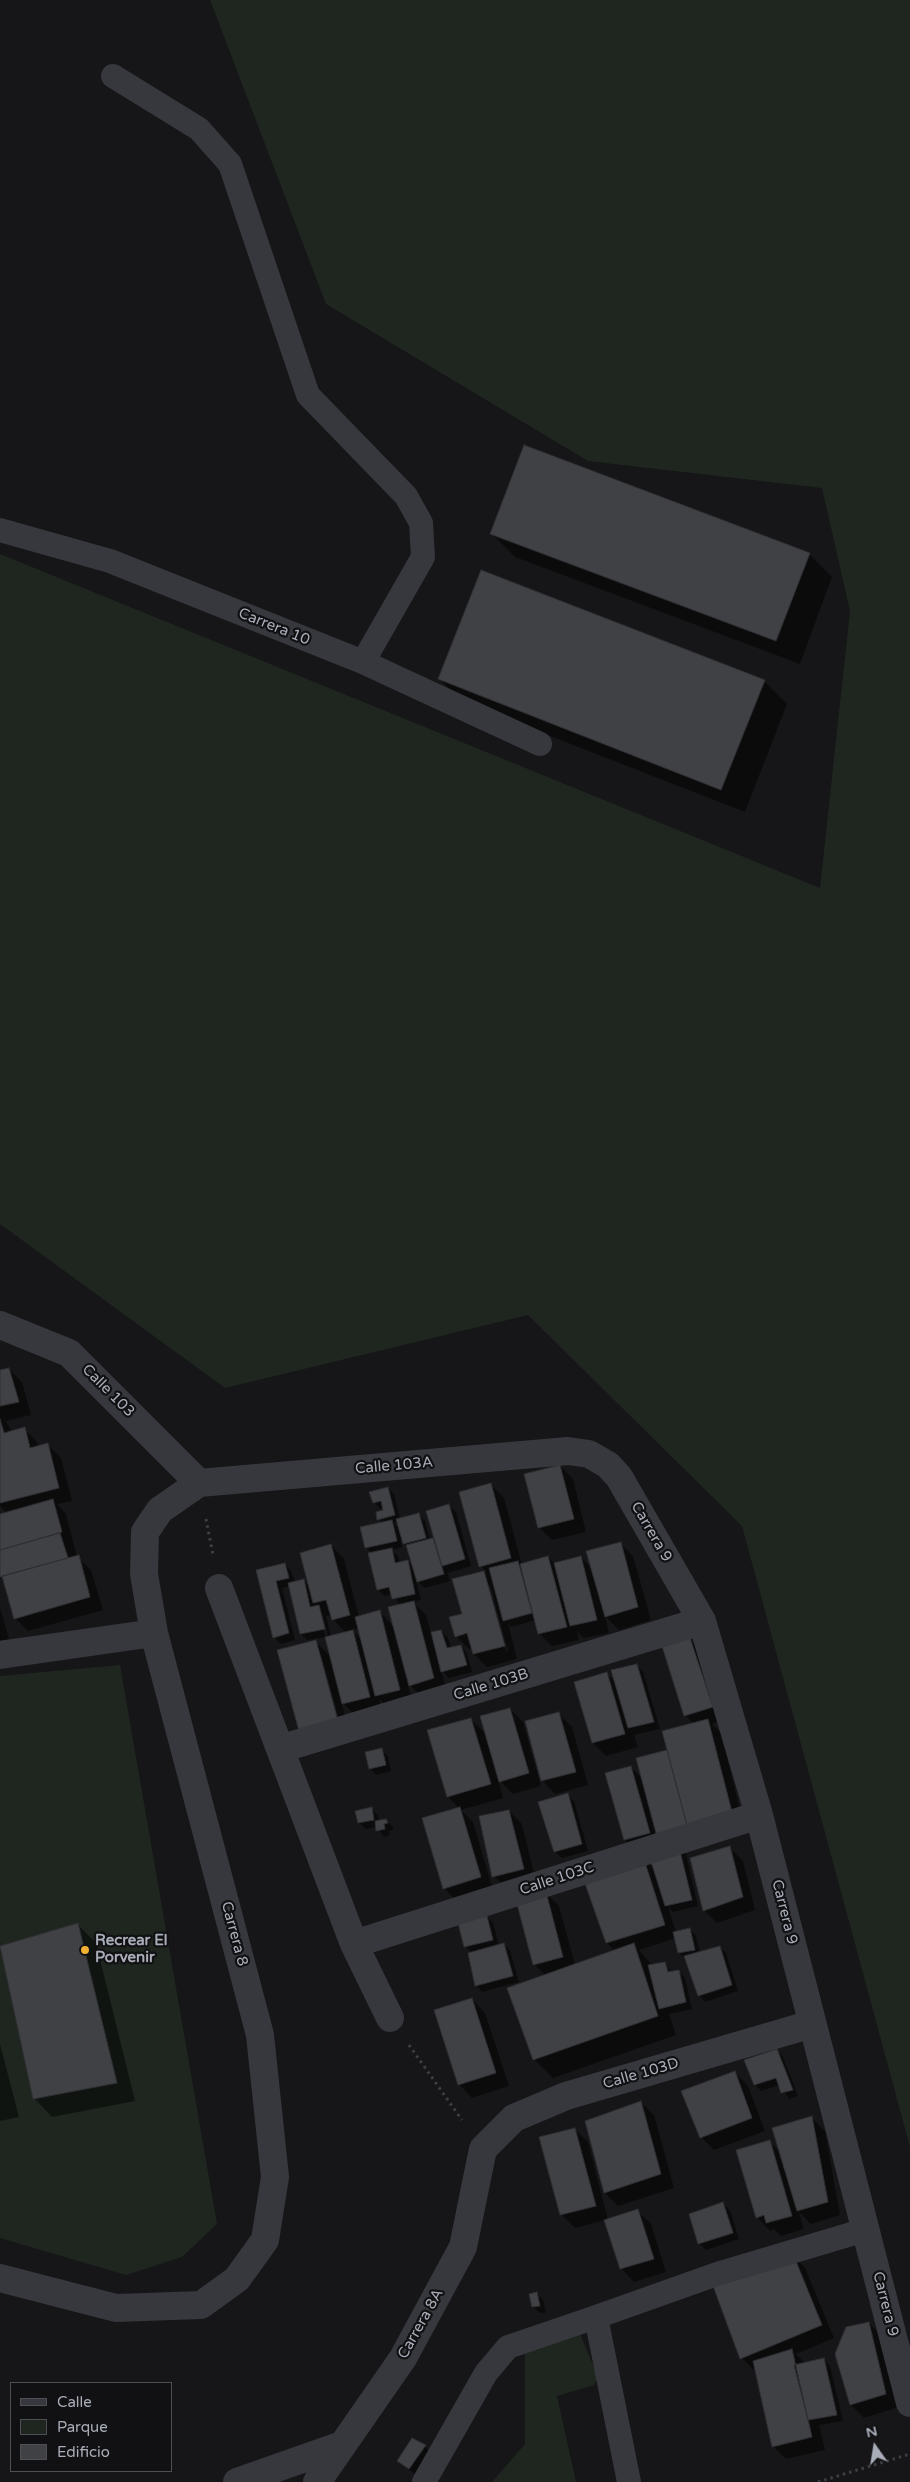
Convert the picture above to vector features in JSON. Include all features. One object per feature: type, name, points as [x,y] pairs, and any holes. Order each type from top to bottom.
[{"type":"street","name":"Calle 103","points":[[0,1325],[69,1353],[199,1482]]},
{"type":"street","name":"Calle 103A","points":[[199,1482],[568,1451],[589,1454]]},
{"type":"street","name":"Carrera 9","points":[[589,1454],[608,1464],[619,1477],[702,1620],[759,1814],[910,2403]]},
{"type":"street","name":"Carrera 8","points":[[0,2278],[116,2308],[201,2305],[237,2279],[264,2240],[275,2177],[260,2035],[154,1633],[144,1574],[145,1532],[160,1510],[199,1482]]},
{"type":"street","points":[[219,1588],[354,1944],[390,2018]]},
{"type":"street","name":"Calle 103B","points":[[280,1749],[702,1620]]},
{"type":"street","points":[[0,1655],[154,1633]]},
{"type":"street","name":"Calle 103C","points":[[354,1944],[759,1814]]},
{"type":"street","name":"Calle 103D","points":[[483,2149],[514,2118],[566,2096],[812,2024]]},
{"type":"street","name":"Carrera 8A","points":[[317,2482],[403,2358],[463,2248],[483,2149]]},
{"type":"street","points":[[237,2482],[342,2445]]},
{"type":"lane","points":[[113,76],[199,129],[230,164],[308,395],[406,496],[421,523],[423,557],[363,662]]},
{"type":"lane","name":"Carrera 10","points":[[0,530],[110,562],[363,662],[540,744]]},
{"type":"lane","points":[[424,2482],[486,2373],[508,2348],[717,2274],[865,2230]]},
{"type":"lane","points":[[596,2317],[628,2482]]},
{"type":"path","points":[[199,1482],[219,1588]]},
{"type":"path","points":[[390,2018],[483,2149]]},
{"type":"path","points":[[818,2482],[910,2454]]},
{"type":"green space","points":[[210,0],[910,0],[910,2147],[742,1526],[528,1315],[225,1388],[0,1224],[0,554],[820,888],[850,611],[822,488],[588,461],[326,304]]},
{"type":"green space","name":"Recrear El Porvenir","points":[[120,1665],[217,2224],[182,2257],[126,2275],[0,2238],[0,1676]]},
{"type":"green space","points":[[580,2334],[598,2377],[594,2385],[557,2396],[576,2482],[492,2482],[525,2444],[525,2347]]},
{"type":"building","points":[[524,445],[810,553],[776,641],[490,534]]},
{"type":"building","points":[[481,570],[765,680],[721,790],[438,679]]},
{"type":"building","points":[[9,1368],[19,1402],[0,1406],[0,1370]]},
{"type":"building","points":[[0,1419],[4,1433],[25,1427],[30,1448],[48,1443],[59,1488],[0,1503]]},
{"type":"building","points":[[560,1465],[574,1519],[538,1528],[524,1474]]},
{"type":"building","points":[[491,1483],[511,1558],[479,1567],[459,1492]]},
{"type":"building","points":[[388,1487],[395,1515],[377,1520],[376,1512],[383,1510],[381,1501],[373,1503],[369,1492]]},
{"type":"building","points":[[53,1499],[62,1532],[0,1550],[0,1514]]},
{"type":"building","points":[[449,1504],[465,1559],[442,1566],[426,1511]]},
{"type":"building","points":[[419,1513],[426,1538],[403,1544],[396,1519]]},
{"type":"building","points":[[392,1520],[397,1541],[365,1548],[360,1527]]},
{"type":"building","points":[[60,1533],[68,1558],[0,1577],[0,1550]]},
{"type":"building","points":[[433,1538],[444,1574],[417,1582],[406,1545]]},
{"type":"building","points":[[621,1542],[638,1607],[605,1617],[586,1551]]},
{"type":"building","points":[[331,1544],[350,1615],[332,1620],[326,1600],[313,1603],[300,1553]]},
{"type":"building","points":[[392,1548],[395,1563],[408,1560],[415,1594],[392,1599],[389,1587],[377,1590],[368,1553]]},
{"type":"building","points":[[79,1555],[90,1597],[14,1619],[2,1576]]},
{"type":"building","points":[[548,1556],[567,1627],[538,1634],[520,1564]]},
{"type":"building","points":[[581,1556],[597,1620],[570,1626],[554,1563]]},
{"type":"building","points":[[518,1561],[532,1613],[503,1621],[489,1568]]},
{"type":"building","points":[[285,1563],[289,1578],[276,1581],[289,1633],[273,1638],[256,1570]]},
{"type":"building","points":[[484,1571],[505,1646],[473,1654],[467,1633],[455,1637],[449,1617],[462,1614],[452,1579]]},
{"type":"building","points":[[304,1579],[310,1607],[319,1605],[325,1629],[300,1634],[288,1583]]},
{"type":"building","points":[[414,1601],[434,1678],[409,1686],[388,1607]]},
{"type":"building","points":[[380,1610],[400,1690],[375,1696],[355,1617]]},
{"type":"building","points":[[353,1630],[370,1697],[342,1704],[325,1637]]},
{"type":"building","points":[[441,1630],[447,1648],[461,1645],[467,1665],[441,1672],[431,1632]]},
{"type":"building","points":[[690,1638],[713,1707],[684,1716],[662,1646]]},
{"type":"building","points":[[316,1640],[338,1721],[299,1731],[277,1650]]},
{"type":"building","points":[[637,1664],[654,1722],[628,1728],[611,1670]]},
{"type":"building","points":[[607,1672],[625,1734],[592,1743],[574,1682]]},
{"type":"building","points":[[510,1708],[529,1773],[499,1782],[480,1716]]},
{"type":"building","points":[[559,1712],[576,1772],[541,1781],[525,1721]]},
{"type":"building","points":[[471,1718],[491,1784],[447,1797],[427,1730]]},
{"type":"building","points":[[708,1719],[733,1816],[688,1829],[662,1731]]},
{"type":"building","points":[[382,1748],[386,1765],[369,1769],[365,1752]]},
{"type":"building","points":[[667,1750],[688,1829],[657,1837],[636,1758]]},
{"type":"building","points":[[631,1766],[650,1833],[624,1840],[605,1773]]},
{"type":"building","points":[[568,1793],[582,1844],[554,1852],[538,1802]]},
{"type":"building","points":[[372,1807],[374,1820],[358,1823],[355,1811]]},
{"type":"building","points":[[460,1807],[481,1877],[443,1889],[422,1818]]},
{"type":"building","points":[[509,1810],[524,1869],[492,1877],[479,1816]]},
{"type":"building","points":[[386,1819],[388,1823],[384,1824],[385,1829],[376,1831],[375,1821]]},
{"type":"building","points":[[730,1846],[743,1897],[703,1911],[690,1858]]},
{"type":"building","points":[[679,1847],[692,1900],[665,1906],[649,1855]]},
{"type":"building","points":[[643,1856],[665,1925],[606,1943],[582,1875]]},
{"type":"building","points":[[546,1892],[563,1957],[533,1965],[516,1900]]},
{"type":"building","points":[[487,1916],[493,1940],[464,1947],[458,1923]]},
{"type":"building","points":[[78,1923],[117,2083],[33,2099],[0,1946]]},
{"type":"building","points":[[690,1928],[695,1950],[678,1953],[673,1932]]},
{"type":"building","points":[[504,1943],[513,1976],[475,1986],[468,1953]]},
{"type":"building","points":[[634,1943],[658,2016],[533,2060],[507,1988]]},
{"type":"building","points":[[720,1946],[732,1985],[698,1996],[684,1956]]},
{"type":"building","points":[[665,1962],[668,1972],[679,1970],[686,2002],[659,2009],[648,1965]]},
{"type":"building","points":[[472,1998],[496,2073],[458,2085],[434,2010]]},
{"type":"building","points":[[777,2049],[793,2090],[781,2093],[776,2078],[754,2085],[744,2060]]},
{"type":"building","points":[[735,2071],[752,2118],[700,2138],[681,2091]]},
{"type":"building","points":[[641,2101],[661,2174],[604,2193],[585,2121]]},
{"type":"building","points":[[812,2116],[828,2202],[797,2211],[772,2128]]},
{"type":"building","points":[[575,2128],[596,2206],[560,2215],[539,2137]]},
{"type":"building","points":[[770,2140],[792,2216],[766,2223],[764,2215],[756,2218],[736,2150]]},
{"type":"building","points":[[723,2202],[733,2233],[698,2244],[689,2214]]},
{"type":"building","points":[[638,2209],[654,2259],[620,2269],[604,2220]]},
{"type":"building","points":[[793,2254],[822,2325],[740,2359],[712,2283]]},
{"type":"building","points":[[537,2292],[540,2306],[532,2307],[529,2294]]},
{"type":"building","points":[[869,2322],[886,2394],[850,2405],[835,2354],[846,2327]]},
{"type":"building","points":[[792,2349],[812,2437],[772,2447],[753,2361]]},
{"type":"building","points":[[824,2358],[837,2415],[808,2420],[794,2365]]},
{"type":"building","points":[[412,2438],[426,2445],[409,2469],[397,2461]]},
{"type":"place","name":"Recrear El Porvenir","points":[[85,1950]]}]
